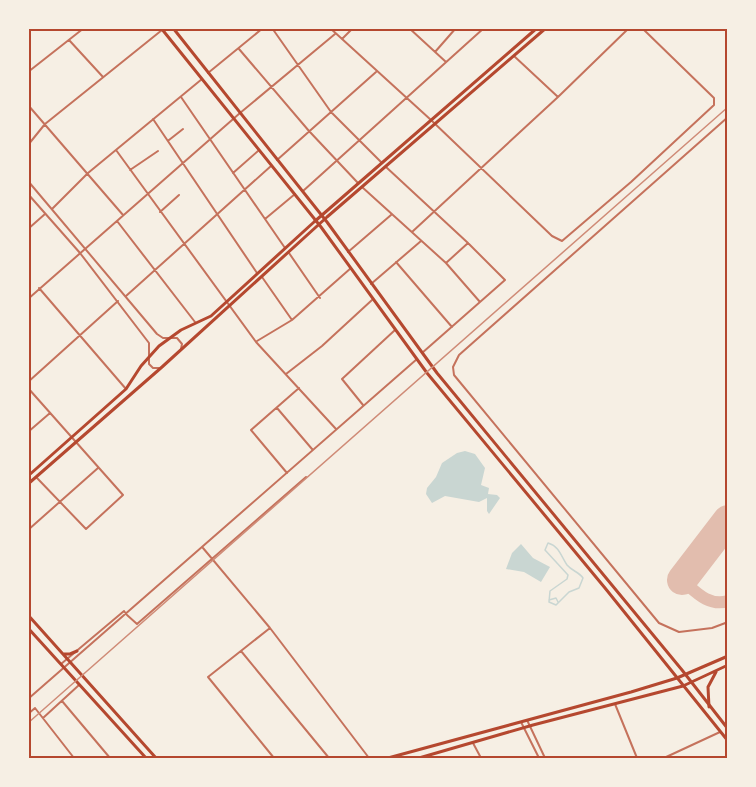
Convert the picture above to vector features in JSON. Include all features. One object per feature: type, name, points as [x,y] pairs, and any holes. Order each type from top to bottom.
[{"type":"main road","points":[[174,28],[325,219],[422,353],[727,727]]},
{"type":"main road","points":[[30,474],[126,389],[148,357],[170,338],[195,322],[211,316],[321,215],[537,28]]},
{"type":"main road","points":[[28,484],[162,367],[325,219],[546,28]]},
{"type":"main road","points":[[161,29],[320,225],[417,359],[728,741]]},
{"type":"main road","points":[[28,615],[156,759]]},
{"type":"main road","points":[[28,628],[146,759]]},
{"type":"main road","points":[[63,654],[77,651]]},
{"type":"main road","points":[[388,759],[676,678],[728,656]]},
{"type":"main road","points":[[421,758],[530,726],[683,686],[728,665]]},
{"type":"main road","points":[[709,707],[708,687],[718,670]]},
{"type":"main road","points":[[132,744],[138,738]]},
{"type":"street","points":[[28,72],[84,28]]},
{"type":"street","points":[[208,73],[263,28]]},
{"type":"street","points":[[272,28],[331,112],[382,163]]},
{"type":"street","points":[[330,28],[431,120],[552,236],[562,241],[631,182],[714,105],[714,98],[642,28]]},
{"type":"street","points":[[342,39],[353,28]]},
{"type":"street","points":[[409,28],[446,62]]},
{"type":"street","points":[[435,52],[456,28]]},
{"type":"street","points":[[302,191],[484,28]]},
{"type":"street","points":[[412,232],[558,98],[629,28]]},
{"type":"street","points":[[28,145],[45,124],[161,29]]},
{"type":"street","points":[[28,298],[234,118],[335,34]]},
{"type":"street","points":[[69,40],[103,77]]},
{"type":"street","points":[[238,48],[309,131],[358,183]]},
{"type":"street","points":[[514,56],[558,98]]},
{"type":"street","points":[[277,160],[377,72]]},
{"type":"street","points":[[52,208],[88,173],[202,79]]},
{"type":"street","points":[[181,97],[285,248]]},
{"type":"street","points":[[28,105],[123,215]]},
{"type":"street","points":[[728,117],[459,355],[453,367],[454,375],[659,623],[679,632],[712,628],[728,622]]},
{"type":"street","points":[[153,119],[257,273]]},
{"type":"street","points":[[168,141],[183,129]]},
{"type":"street","points":[[116,150],[256,342],[336,429]]},
{"type":"street","points":[[233,172],[259,150]]},
{"type":"street","points":[[130,170],[158,151]]},
{"type":"street","points":[[126,296],[272,165]]},
{"type":"street","points":[[386,167],[435,211],[505,280],[422,353]]},
{"type":"street","points":[[28,182],[157,334],[164,338],[174,337],[180,340],[182,344],[179,351]]},
{"type":"street","points":[[362,187],[446,263],[480,302]]},
{"type":"street","points":[[28,194],[80,253],[150,343],[149,364],[153,368],[162,367]]},
{"type":"street","points":[[265,219],[295,194]]},
{"type":"street","points":[[160,212],[179,195]]},
{"type":"street","points":[[28,230],[45,214]]},
{"type":"street","points":[[348,252],[392,214]]},
{"type":"street","points":[[117,221],[195,322]]},
{"type":"street","points":[[371,284],[421,241]]},
{"type":"street","points":[[446,263],[468,243]]},
{"type":"street","points":[[289,253],[320,298]]},
{"type":"street","points":[[396,262],[452,327]]},
{"type":"street","points":[[256,342],[292,320],[320,298],[351,268]]},
{"type":"street","points":[[262,277],[292,320]]},
{"type":"street","points":[[39,288],[126,389]]},
{"type":"street","points":[[286,374],[322,346],[373,299]]},
{"type":"street","points":[[28,382],[118,301]]},
{"type":"street","points":[[363,405],[342,379],[395,330]]},
{"type":"street","points":[[28,699],[127,615],[417,359]]},
{"type":"street","points":[[28,388],[123,495],[86,529],[36,477]]},
{"type":"street","points":[[287,472],[251,430],[299,388]]},
{"type":"street","points":[[277,408],[312,450]]},
{"type":"street","points":[[28,432],[50,413]]},
{"type":"street","points":[[28,468],[30,474]]},
{"type":"street","points":[[28,530],[98,468]]},
{"type":"street","points":[[61,664],[124,611],[137,624],[306,477]]},
{"type":"street","points":[[203,548],[270,628],[369,759]]},
{"type":"street","points":[[270,628],[208,677],[274,759]]},
{"type":"street","points":[[241,651],[329,759]]},
{"type":"street","points":[[43,718],[79,685]]},
{"type":"street","points":[[62,701],[110,759]]},
{"type":"street","points":[[615,704],[637,759]]},
{"type":"street","points":[[28,714],[35,708],[74,759]]},
{"type":"street","points":[[527,720],[545,759]]},
{"type":"street","points":[[521,722],[539,759]]},
{"type":"street","points":[[664,759],[720,732]]},
{"type":"street","points":[[473,743],[481,759]]},
{"type":"shaded area","points":[[465,451],[475,454],[485,468],[481,485],[489,488],[488,494],[497,495],[500,498],[489,514],[487,498],[479,502],[445,496],[432,503],[426,494],[427,488],[436,477],[442,463],[457,453]]},
{"type":"shaded area","points":[[521,544],[533,558],[550,567],[541,582],[524,572],[506,569],[512,553]]},
{"type":"waterway","points":[[548,543],[552,544],[567,565],[583,578],[579,588],[569,592],[556,605],[549,602],[550,591],[567,579],[568,575],[545,550],[548,543]]},
{"type":"waterway","points":[[549,600],[556,598],[558,602]]},
{"type":"taxiway","points":[[682,580],[708,600],[728,601]]},
{"type":"runway","points":[[682,580],[728,520]]},
{"type":"railway","points":[[28,723],[728,107]]}]
